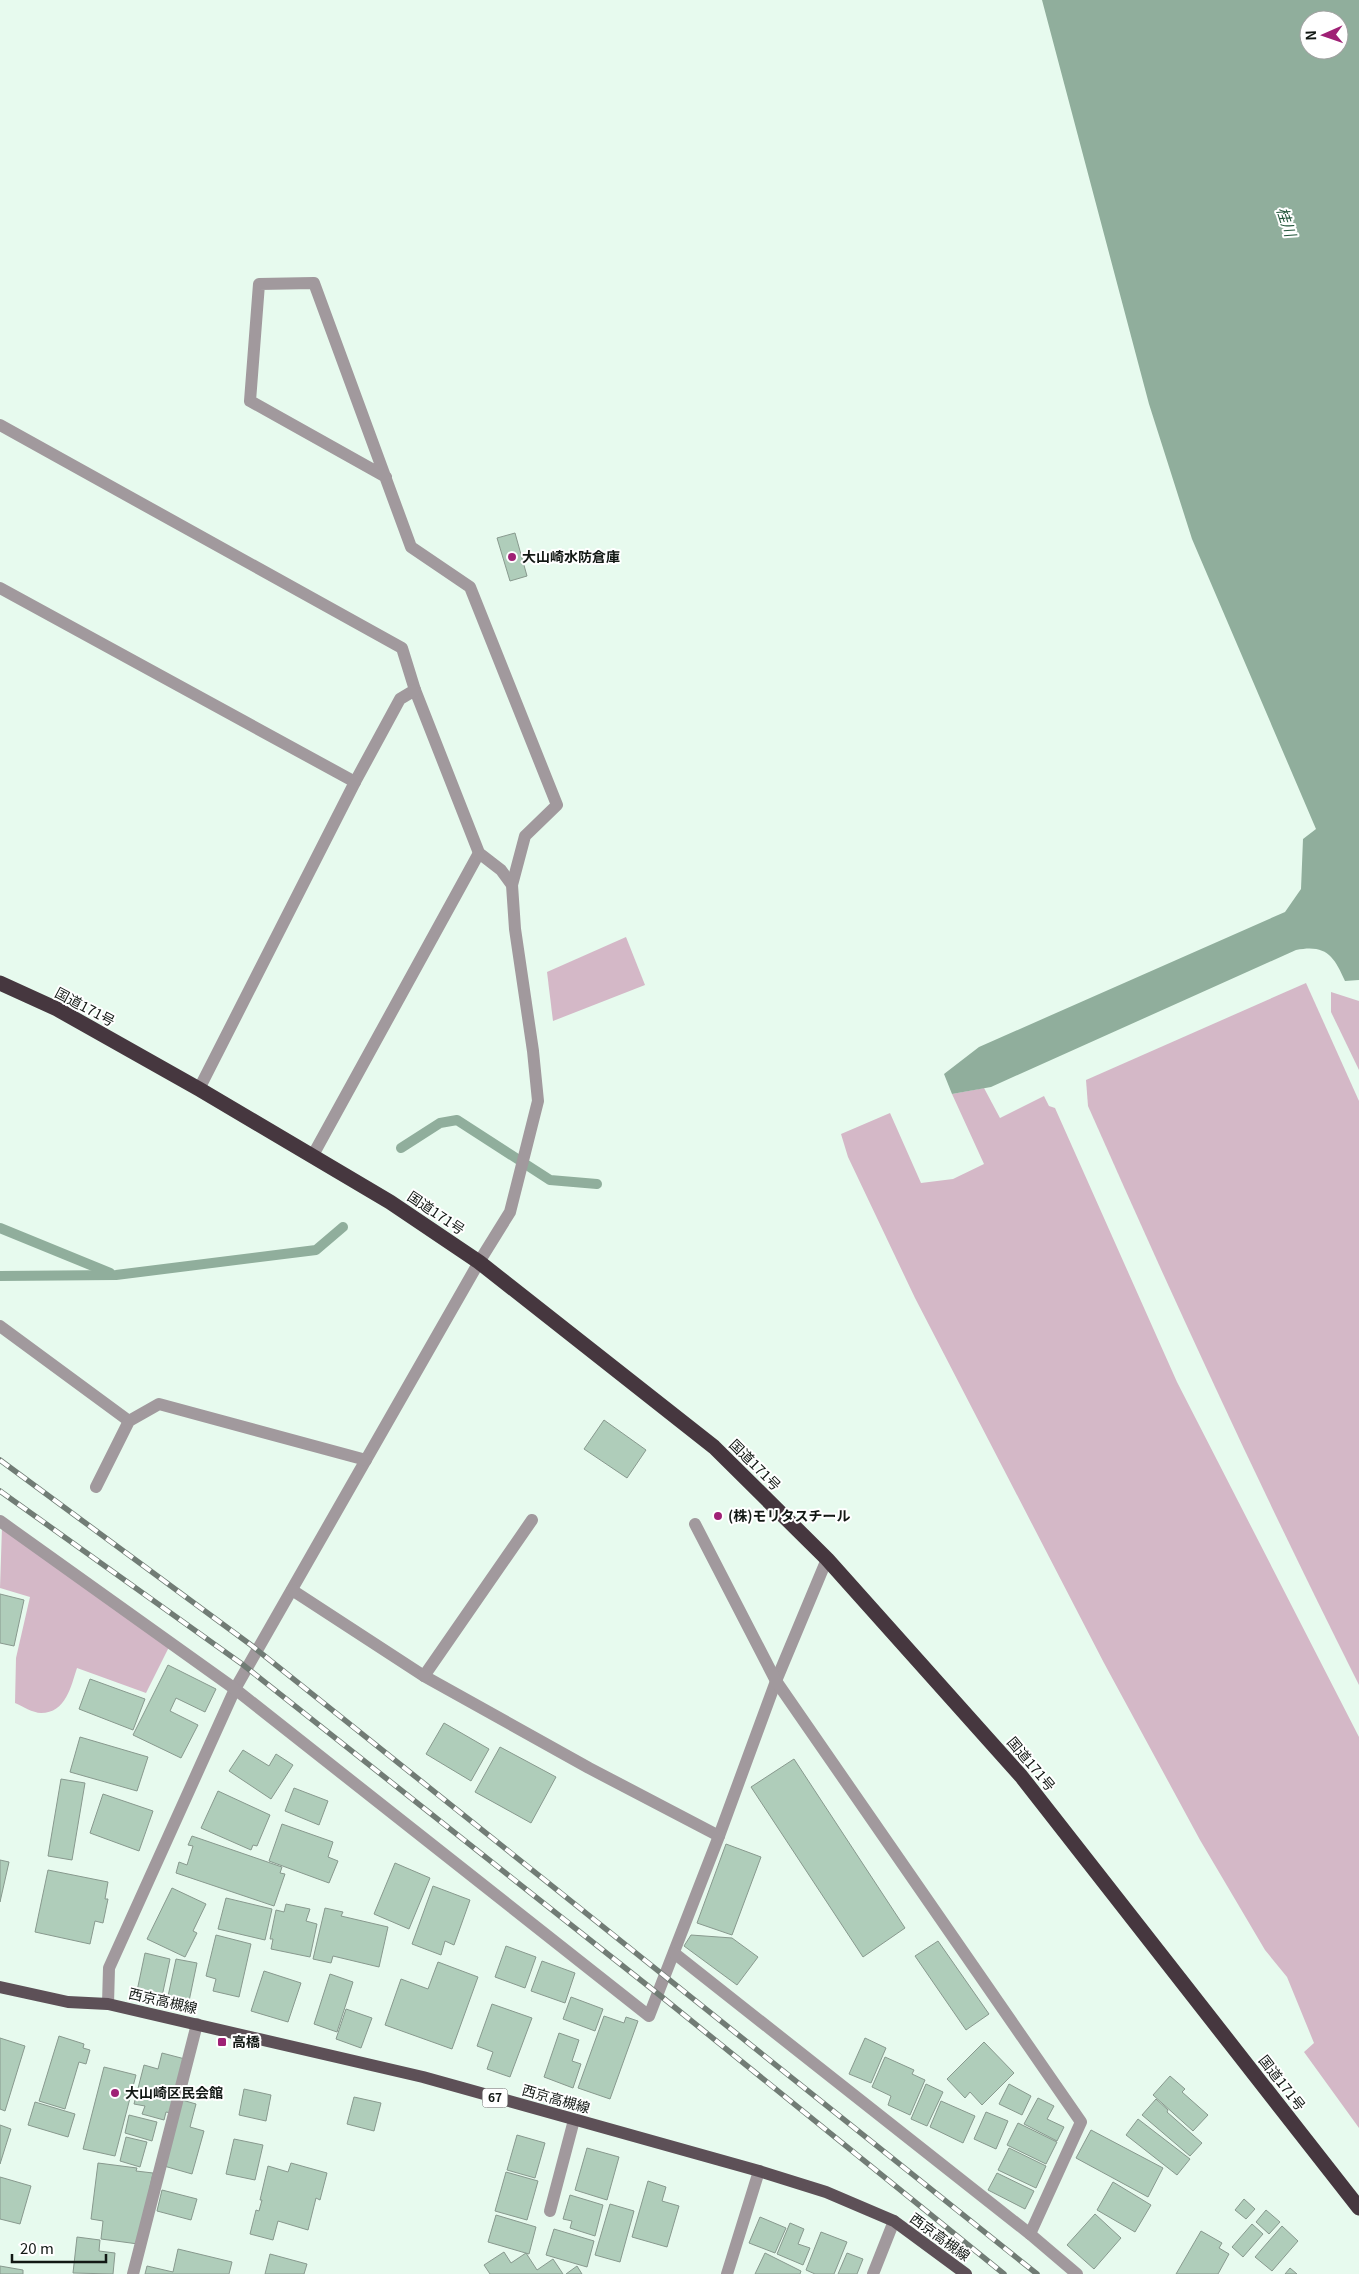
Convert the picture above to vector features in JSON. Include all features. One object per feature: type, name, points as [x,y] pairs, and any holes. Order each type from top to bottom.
[{"type":"highway","name":"国道171号","points":[[0,983],[57,1009],[314,1155],[390,1202],[479,1262],[714,1447],[827,1559],[1021,1776],[1359,2208]]},
{"type":"main road","name":"西京高槻線","points":[[0,1986],[68,2002],[108,2004],[423,2077],[759,2170],[826,2192],[894,2221],[966,2274]]},
{"type":"street","points":[[108,2004],[109,1968],[235,1689],[479,1262],[510,1212],[538,1101],[512,885],[525,836],[557,805],[470,587],[411,547],[386,477],[314,283],[258,284],[250,401],[386,477]]},
{"type":"street","points":[[0,425],[402,648],[415,690],[479,853],[501,870],[512,885]]},
{"type":"street","points":[[0,588],[355,782]]},
{"type":"street","points":[[199,1089],[355,782],[400,700],[415,690]]},
{"type":"street","points":[[314,1155],[479,853]]},
{"type":"street","points":[[0,1326],[129,1421]]},
{"type":"street","points":[[96,1486],[129,1421],[159,1404],[366,1460]]},
{"type":"street","points":[[424,1676],[532,1520]]},
{"type":"street","points":[[0,1521],[235,1689],[649,2016],[719,1836],[776,1681],[827,1559]]},
{"type":"street","points":[[695,1524],[776,1681],[1081,2122],[1030,2234]]},
{"type":"street","points":[[292,1590],[424,1676],[589,1768],[719,1836]]},
{"type":"street","points":[[674,1953],[1030,2234],[1077,2274]]},
{"type":"street","points":[[133,2274],[197,2024]]},
{"type":"street","points":[[550,2211],[574,2120]]},
{"type":"street","points":[[727,2274],[759,2170]]},
{"type":"street","points":[[873,2274],[894,2221]]},
{"type":"shaded area","points":[[626,937],[645,985],[553,1021],[547,972]]},
{"type":"shaded area","points":[[1306,983],[1359,1101],[1359,1685],[1254,1469],[1153,1252],[1088,1106],[1086,1080]]},
{"type":"shaded area","points":[[1331,992],[1359,1001],[1359,1070],[1331,1012]]},
{"type":"shaded area","points":[[984,1088],[1000,1118],[1044,1096],[1049,1106],[1055,1108],[1177,1382],[1359,1737],[1359,2128],[1304,2052],[1314,2043],[1287,1977],[1265,1950],[1200,1840],[1104,1663],[915,1298],[848,1157],[841,1134],[890,1113],[921,1183],[953,1179],[984,1164],[952,1094]]},
{"type":"shaded area","points":[[2,1527],[169,1647],[146,1693],[77,1668],[70,1690],[62,1704],[56,1709],[38,1713],[15,1703],[16,1658],[30,1597],[0,1588]]},
{"type":"water","name":"桂川","points":[[1042,0],[1359,0],[1359,980],[1345,981],[1333,959],[1322,951],[1315,949],[1296,950],[991,1087],[952,1094],[944,1074],[979,1047],[1285,912],[1301,889],[1303,839],[1316,829],[1192,539],[1149,404]]},
{"type":"building","name":"大山崎水防倉庫","points":[[515,533],[527,576],[510,581],[497,538]]},
{"type":"building","points":[[604,1420],[646,1450],[627,1478],[584,1449]]},
{"type":"building","points":[[0,1594],[24,1600],[14,1646],[0,1643]]},
{"type":"building","points":[[168,1665],[216,1689],[205,1712],[176,1698],[170,1711],[198,1725],[181,1758],[133,1735]]},
{"type":"building","points":[[90,1679],[145,1699],[133,1730],[79,1709]]},
{"type":"building","points":[[444,1723],[489,1749],[471,1781],[426,1754]]},
{"type":"building","points":[[80,1737],[148,1757],[137,1791],[70,1772]]},
{"type":"building","points":[[500,1747],[556,1777],[531,1823],[475,1792]]},
{"type":"building","points":[[243,1750],[269,1766],[276,1754],[293,1765],[271,1799],[229,1771]]},
{"type":"building","points":[[794,1759],[905,1928],[863,1957],[751,1787]]},
{"type":"building","points":[[61,1779],[85,1783],[72,1860],[48,1856]]},
{"type":"building","points":[[294,1788],[328,1801],[319,1825],[285,1811]]},
{"type":"building","points":[[218,1791],[270,1815],[257,1846],[253,1845],[251,1850],[201,1828]]},
{"type":"building","points":[[103,1794],[153,1811],[139,1851],[90,1833]]},
{"type":"building","points":[[282,1824],[333,1842],[328,1857],[338,1861],[329,1883],[269,1861]]},
{"type":"building","points":[[192,1836],[282,1867],[280,1873],[285,1874],[274,1906],[176,1873],[179,1862],[187,1865],[193,1846],[188,1845]]},
{"type":"building","points":[[726,1844],[761,1857],[732,1935],[697,1923]]},
{"type":"building","points":[[0,1860],[9,1862],[0,1902]]},
{"type":"building","points":[[395,1863],[430,1878],[409,1929],[374,1914]]},
{"type":"building","points":[[48,1870],[108,1882],[105,1899],[108,1899],[103,1923],[95,1921],[90,1944],[35,1932]]},
{"type":"building","points":[[433,1886],[470,1900],[454,1945],[445,1941],[441,1955],[412,1944]]},
{"type":"building","points":[[172,1888],[206,1904],[193,1931],[197,1933],[185,1957],[147,1939]]},
{"type":"building","points":[[226,1898],[272,1909],[265,1940],[218,1929]]},
{"type":"building","points":[[286,1904],[310,1909],[306,1921],[317,1924],[310,1957],[271,1949],[273,1939],[270,1939],[276,1910],[284,1912]]},
{"type":"building","points":[[325,1908],[343,1912],[341,1916],[388,1927],[379,1967],[333,1956],[331,1963],[313,1959]]},
{"type":"building","points":[[216,1935],[251,1944],[239,1997],[213,1991],[216,1979],[206,1976]]},
{"type":"building","points":[[691,1935],[732,1938],[758,1957],[737,1985],[684,1946]]},
{"type":"building","points":[[938,1941],[989,2014],[966,2030],[915,1956]]},
{"type":"building","points":[[506,1946],[536,1957],[525,1988],[495,1977]]},
{"type":"building","points":[[145,1953],[170,1959],[161,2001],[142,1997],[143,1992],[137,1991]]},
{"type":"building","points":[[176,1959],[197,1963],[188,2006],[167,2001]]},
{"type":"building","points":[[542,1961],[575,1973],[565,2003],[531,1991]]},
{"type":"building","points":[[438,1962],[478,1977],[452,2049],[385,2025],[401,1979],[428,1989]]},
{"type":"building","points":[[264,1971],[301,1983],[288,2022],[251,2011]]},
{"type":"building","points":[[330,1974],[353,1982],[337,2032],[314,2024]]},
{"type":"building","points":[[571,1997],[603,2009],[595,2031],[563,2019]]},
{"type":"building","points":[[492,2004],[532,2018],[510,2077],[487,2069],[493,2052],[477,2046]]},
{"type":"building","points":[[346,2009],[372,2018],[361,2048],[336,2039]]},
{"type":"building","points":[[604,2016],[624,2023],[626,2017],[638,2021],[610,2099],[578,2088]]},
{"type":"building","points":[[559,2033],[579,2040],[572,2061],[581,2064],[573,2088],[544,2077]]},
{"type":"building","points":[[59,2036],[84,2044],[83,2048],[90,2050],[86,2064],[79,2062],[65,2109],[39,2101]]},
{"type":"building","points":[[0,2038],[25,2046],[5,2111],[0,2109]]},
{"type":"building","points":[[865,2038],[886,2048],[871,2083],[849,2074]]},
{"type":"building","points":[[984,2042],[1014,2073],[982,2105],[970,2092],[965,2098],[947,2079]]},
{"type":"building","points":[[162,2053],[185,2059],[171,2113],[166,2112],[164,2120],[142,2114],[145,2106],[134,2104],[144,2065],[158,2069]]},
{"type":"building","points":[[885,2057],[914,2070],[912,2074],[925,2080],[910,2115],[888,2105],[891,2096],[872,2087]]},
{"type":"building","points":[[104,2067],[136,2075],[115,2156],[83,2149]]},
{"type":"building","points":[[1170,2076],[1185,2089],[1182,2092],[1208,2115],[1193,2131],[1153,2095]]},
{"type":"building","points":[[926,2084],[943,2092],[927,2126],[911,2119]]},
{"type":"building","points":[[1009,2084],[1031,2096],[1022,2115],[999,2104]]},
{"type":"building","points":[[244,2089],[271,2095],[266,2121],[239,2115]]},
{"type":"building","points":[[354,2097],[381,2103],[374,2131],[347,2124]]},
{"type":"building","points":[[1038,2098],[1054,2106],[1047,2119],[1064,2127],[1057,2141],[1024,2124]]},
{"type":"building","points":[[1156,2099],[1168,2110],[1167,2112],[1202,2143],[1190,2156],[1142,2115]]},
{"type":"building","points":[[182,2100],[196,2104],[190,2127],[204,2131],[192,2174],[164,2166]]},
{"type":"building","points":[[941,2101],[975,2116],[963,2143],[930,2127]]},
{"type":"building","points":[[35,2102],[75,2114],[68,2137],[28,2125]]},
{"type":"building","points":[[986,2112],[1008,2121],[996,2149],[974,2139]]},
{"type":"building","points":[[129,2115],[157,2122],[152,2141],[125,2133]]},
{"type":"building","points":[[1138,2119],[1190,2159],[1177,2175],[1126,2135]]},
{"type":"building","points":[[1018,2123],[1057,2142],[1046,2164],[1007,2145]]},
{"type":"building","points":[[0,2125],[11,2129],[0,2164]]},
{"type":"building","points":[[1091,2130],[1163,2168],[1148,2197],[1076,2158]]},
{"type":"building","points":[[517,2135],[545,2143],[535,2178],[507,2170]]},
{"type":"building","points":[[126,2137],[147,2142],[140,2167],[120,2161]]},
{"type":"building","points":[[234,2139],[263,2145],[255,2180],[226,2174]]},
{"type":"building","points":[[587,2148],[619,2157],[607,2200],[575,2190]]},
{"type":"building","points":[[1009,2148],[1046,2166],[1036,2188],[998,2170]]},
{"type":"building","points":[[98,2163],[137,2168],[136,2171],[153,2173],[138,2244],[101,2239],[103,2221],[91,2219]]},
{"type":"building","points":[[291,2163],[327,2173],[320,2200],[316,2198],[308,2230],[278,2221],[273,2240],[250,2234],[256,2210],[259,2211],[262,2200],[260,2200],[268,2166],[288,2172]]},
{"type":"building","points":[[506,2172],[538,2181],[527,2220],[495,2211]]},
{"type":"building","points":[[997,2173],[1034,2191],[1025,2209],[988,2190]]},
{"type":"building","points":[[0,2177],[31,2186],[20,2224],[0,2219]]},
{"type":"building","points":[[648,2181],[666,2187],[662,2201],[679,2206],[667,2247],[632,2237]]},
{"type":"building","points":[[1113,2182],[1151,2205],[1135,2232],[1097,2210]]},
{"type":"building","points":[[162,2190],[197,2199],[191,2220],[157,2211]]},
{"type":"building","points":[[570,2195],[603,2205],[595,2236],[570,2228],[572,2221],[563,2219]]},
{"type":"building","points":[[1244,2199],[1255,2209],[1246,2219],[1235,2210]]},
{"type":"building","points":[[610,2204],[634,2211],[620,2262],[595,2255]]},
{"type":"building","points":[[1266,2210],[1280,2222],[1269,2234],[1256,2222]]},
{"type":"building","points":[[1095,2214],[1121,2238],[1094,2269],[1067,2245]]},
{"type":"building","points":[[496,2215],[536,2227],[529,2254],[488,2242]]},
{"type":"building","points":[[760,2217],[786,2228],[775,2253],[749,2243]]},
{"type":"building","points":[[790,2223],[804,2229],[798,2244],[810,2248],[803,2265],[777,2254]]},
{"type":"building","points":[[1252,2224],[1263,2234],[1243,2257],[1232,2247]]},
{"type":"building","points":[[1282,2226],[1298,2241],[1272,2271],[1255,2257]]},
{"type":"building","points":[[554,2229],[594,2241],[587,2267],[546,2255]]},
{"type":"building","points":[[1201,2231],[1222,2243],[1219,2248],[1229,2254],[1218,2274],[1176,2274]]},
{"type":"building","points":[[821,2232],[847,2242],[834,2274],[815,2274],[806,2270]]},
{"type":"building","points":[[77,2237],[100,2240],[99,2251],[115,2253],[113,2274],[73,2273]]},
{"type":"building","points":[[178,2249],[232,2262],[229,2274],[145,2274],[147,2266],[173,2272]]},
{"type":"building","points":[[504,2252],[511,2263],[526,2253],[537,2270],[553,2259],[563,2274],[490,2274],[484,2265]]},
{"type":"building","points":[[765,2253],[801,2271],[800,2274],[755,2274]]},
{"type":"building","points":[[847,2253],[863,2259],[857,2274],[838,2274]]},
{"type":"building","points":[[270,2254],[307,2264],[304,2274],[265,2274]]},
{"type":"building","points":[[0,2266],[23,2270],[23,2274],[0,2274]]},
{"type":"building","points":[[577,2266],[582,2274],[566,2274]]},
{"type":"building","points":[[1290,2268],[1297,2274],[1285,2274]]},
{"type":"waterway","points":[[401,1148],[440,1123],[457,1120],[550,1180],[597,1184]]},
{"type":"waterway","points":[[0,1276],[116,1275],[316,1250],[343,1227]]},
{"type":"waterway","points":[[0,1228],[110,1273]]},
{"type":"railway","points":[[0,1460],[251,1645],[1037,2274]]},
{"type":"railway","points":[[0,1491],[242,1664],[662,1997],[1004,2274]]},
{"type":"place","name":"大山崎水防倉庫","points":[[512,557]]},
{"type":"place","name":"(株)モリタスチール","points":[[718,1516]]},
{"type":"place","name":"高橋","points":[[222,2042]]},
{"type":"place","name":"大山崎区民会館","points":[[115,2093]]}]
